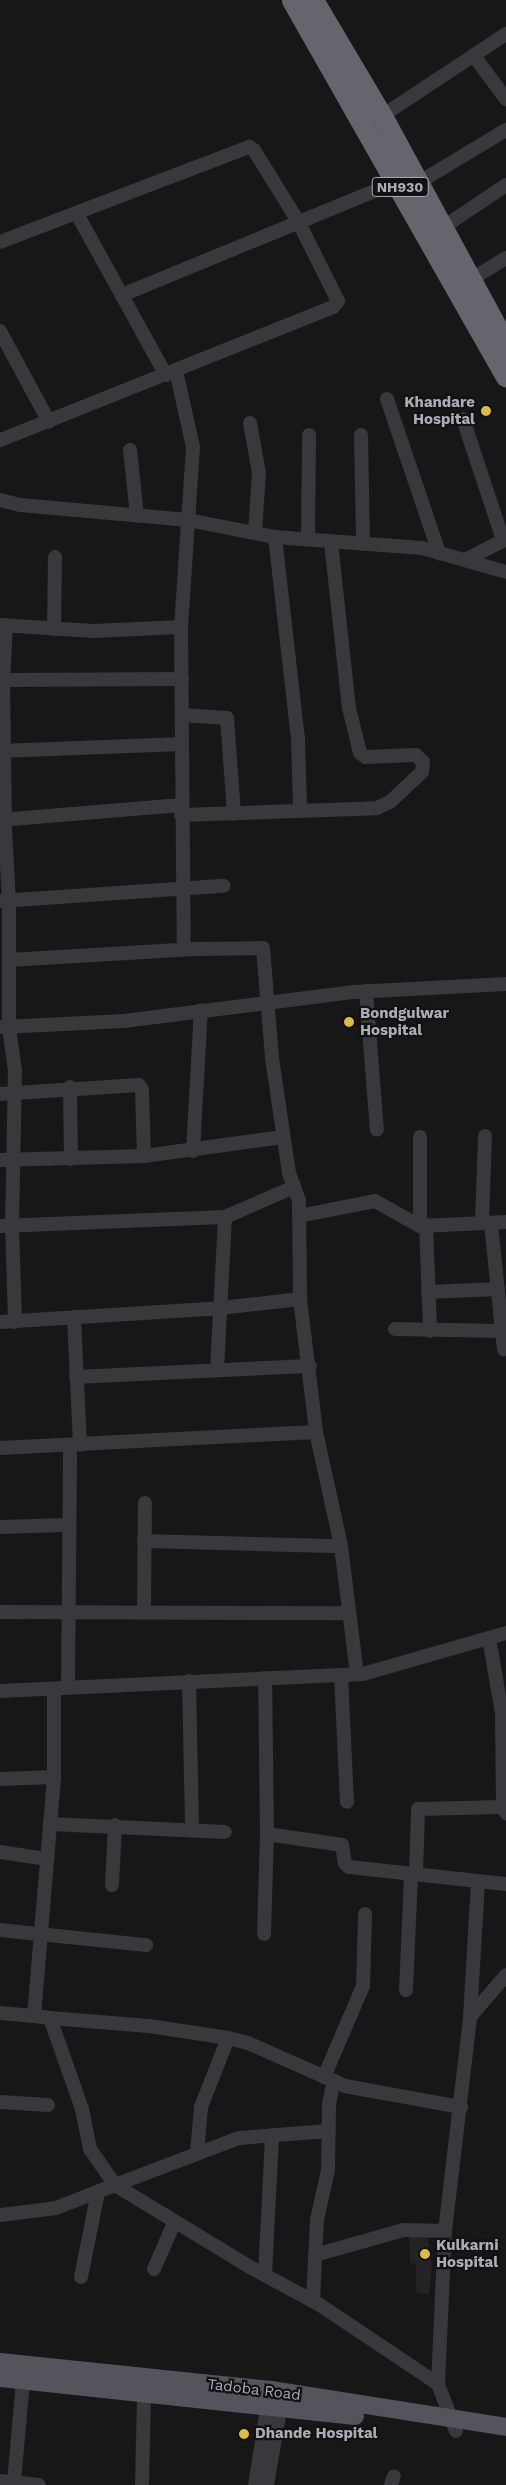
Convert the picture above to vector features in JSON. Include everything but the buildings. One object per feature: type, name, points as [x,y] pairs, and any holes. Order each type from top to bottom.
[{"type":"highway","name":"NH930","points":[[292,0],[316,24],[382,116],[409,180],[506,376]]},
{"type":"highway","name":"NH930","points":[[313,0],[316,24],[409,180],[442,228],[505,341]]},
{"type":"main road","name":"Tadoba Road","points":[[0,2362],[276,2398],[455,2426],[506,2439]]},
{"type":"main road","name":"Tadoba Road","points":[[0,2378],[144,2394],[276,2398]]},
{"type":"main road","name":"Tadoba Road","points":[[455,2426],[506,2428]]},
{"type":"street","points":[[382,116],[506,34]]},
{"type":"street","points":[[474,56],[506,99]]},
{"type":"street","points":[[122,295],[409,180],[506,130]]},
{"type":"street","points":[[0,242],[77,214],[246,147],[254,150],[299,223],[338,296],[337,304],[171,373],[0,440]]},
{"type":"street","points":[[442,228],[506,185]]},
{"type":"street","points":[[77,214],[122,295],[171,373],[193,447],[181,627],[181,810],[184,949]]},
{"type":"street","points":[[470,280],[506,258]]},
{"type":"street","points":[[0,331],[49,422]]},
{"type":"street","points":[[387,399],[439,553]]},
{"type":"street","points":[[463,419],[505,540],[465,560]]},
{"type":"street","points":[[250,424],[259,473],[256,531]]},
{"type":"street","points":[[308,538],[309,435]]},
{"type":"street","points":[[362,435],[363,544]]},
{"type":"street","points":[[130,450],[137,516]]},
{"type":"street","points":[[0,500],[20,505],[188,520],[256,531],[276,537],[308,538],[331,543],[422,548],[506,572]]},
{"type":"street","points":[[276,537],[297,719],[300,811]]},
{"type":"street","points":[[3,820],[181,810],[234,814],[370,809],[384,805],[424,767],[423,762],[416,755],[366,757],[360,752],[349,708],[331,543]]},
{"type":"street","points":[[54,629],[55,557]]},
{"type":"street","points":[[15,1322],[6,1225],[14,1160],[15,1094],[5,1027],[9,960],[4,901],[3,625],[54,629],[181,627]]},
{"type":"street","points":[[3,680],[182,679]]},
{"type":"street","points":[[182,715],[227,718],[234,814]]},
{"type":"street","points":[[2,751],[182,744]]},
{"type":"street","points":[[4,901],[223,886]]},
{"type":"street","points":[[9,960],[184,949],[263,948],[269,1002],[272,1058],[284,1137],[294,1187],[299,1200],[300,1299],[310,1366],[316,1432],[341,1546],[357,1674]]},
{"type":"street","points":[[5,1027],[124,1021],[366,991],[506,984]]},
{"type":"street","points":[[366,991],[377,1130]]},
{"type":"street","points":[[193,1151],[201,1010]]},
{"type":"street","points":[[0,1094],[70,1087],[140,1086],[144,1156]]},
{"type":"street","points":[[70,1087],[71,1159]]},
{"type":"street","points":[[485,1136],[487,1223],[498,1289],[504,1349]]},
{"type":"street","points":[[0,1160],[144,1156],[193,1151],[284,1137]]},
{"type":"street","points":[[420,1137],[423,1225],[430,1331]]},
{"type":"street","points":[[6,1225],[225,1217],[294,1187]]},
{"type":"street","points":[[299,1216],[375,1201],[423,1225],[506,1222]]},
{"type":"street","points":[[217,1370],[225,1217]]},
{"type":"street","points":[[428,1292],[498,1289]]},
{"type":"street","points":[[0,1322],[220,1308],[300,1299]]},
{"type":"street","points":[[68,1687],[67,1525],[75,1445],[76,1378],[74,1317]]},
{"type":"street","points":[[395,1329],[502,1331]]},
{"type":"street","points":[[76,1378],[310,1366]]},
{"type":"street","points":[[0,1448],[316,1432]]},
{"type":"street","points":[[144,1610],[145,1504]]},
{"type":"street","points":[[0,1527],[67,1525]]},
{"type":"street","points":[[144,1541],[341,1546]]},
{"type":"street","points":[[0,1612],[144,1610],[349,1614]]},
{"type":"street","points":[[0,1691],[357,1674],[506,1633]]},
{"type":"street","points":[[406,1990],[418,1809],[505,1810],[502,1713],[489,1638]]},
{"type":"street","points":[[340,1675],[347,1802]]},
{"type":"street","points":[[264,1934],[267,1834],[265,1678]]},
{"type":"street","points":[[189,1681],[192,1829]]},
{"type":"street","points":[[34,2016],[54,1777],[54,1689]]},
{"type":"street","points":[[0,1779],[54,1777]]},
{"type":"street","points":[[50,1824],[115,1825],[225,1832]]},
{"type":"street","points":[[112,1885],[115,1825]]},
{"type":"street","points":[[267,1834],[342,1845],[347,1866],[506,1884]]},
{"type":"street","points":[[0,1852],[47,1859]]},
{"type":"street","points":[[455,2426],[438,2384],[445,2231],[461,2107],[470,2017],[478,1881]]},
{"type":"street","points":[[313,2301],[317,2215],[328,2170],[329,2079],[363,1986],[365,1914]]},
{"type":"street","points":[[0,1930],[41,1932],[146,1945]]},
{"type":"street","points":[[470,2017],[506,1975]]},
{"type":"street","points":[[0,2013],[149,2026],[228,2038],[248,2043],[345,2086],[461,2107]]},
{"type":"street","points":[[50,2018],[82,2109],[90,2149],[115,2185],[174,2223],[313,2301],[438,2384]]},
{"type":"street","points":[[197,2152],[201,2107],[228,2038]]},
{"type":"street","points":[[0,2102],[48,2105]]},
{"type":"street","points":[[0,2215],[56,2208],[197,2152],[239,2138],[329,2131]]},
{"type":"street","points":[[265,2275],[272,2135]]},
{"type":"street","points":[[81,2277],[98,2192]]},
{"type":"street","points":[[154,2269],[174,2223]]},
{"type":"street","points":[[315,2255],[404,2230],[445,2231]]},
{"type":"street","points":[[23,2380],[7,2482],[39,2485]]},
{"type":"street","points":[[142,2485],[144,2394]]},
{"type":"street","points":[[255,2485],[276,2398]]},
{"type":"street","points":[[267,2485],[276,2398]]},
{"type":"shaded area","points":[[409,2234],[427,2235],[432,2265],[429,2295],[416,2292],[416,2264],[410,2263]]},
{"type":"place","name":"Khandare Hospital","points":[[486,411]]},
{"type":"place","name":"Bondgulwar Hospital","points":[[349,1022]]},
{"type":"place","name":"Kulkarni Hospital","points":[[425,2254]]},
{"type":"place","name":"Dhande Hospital","points":[[244,2434]]}]
